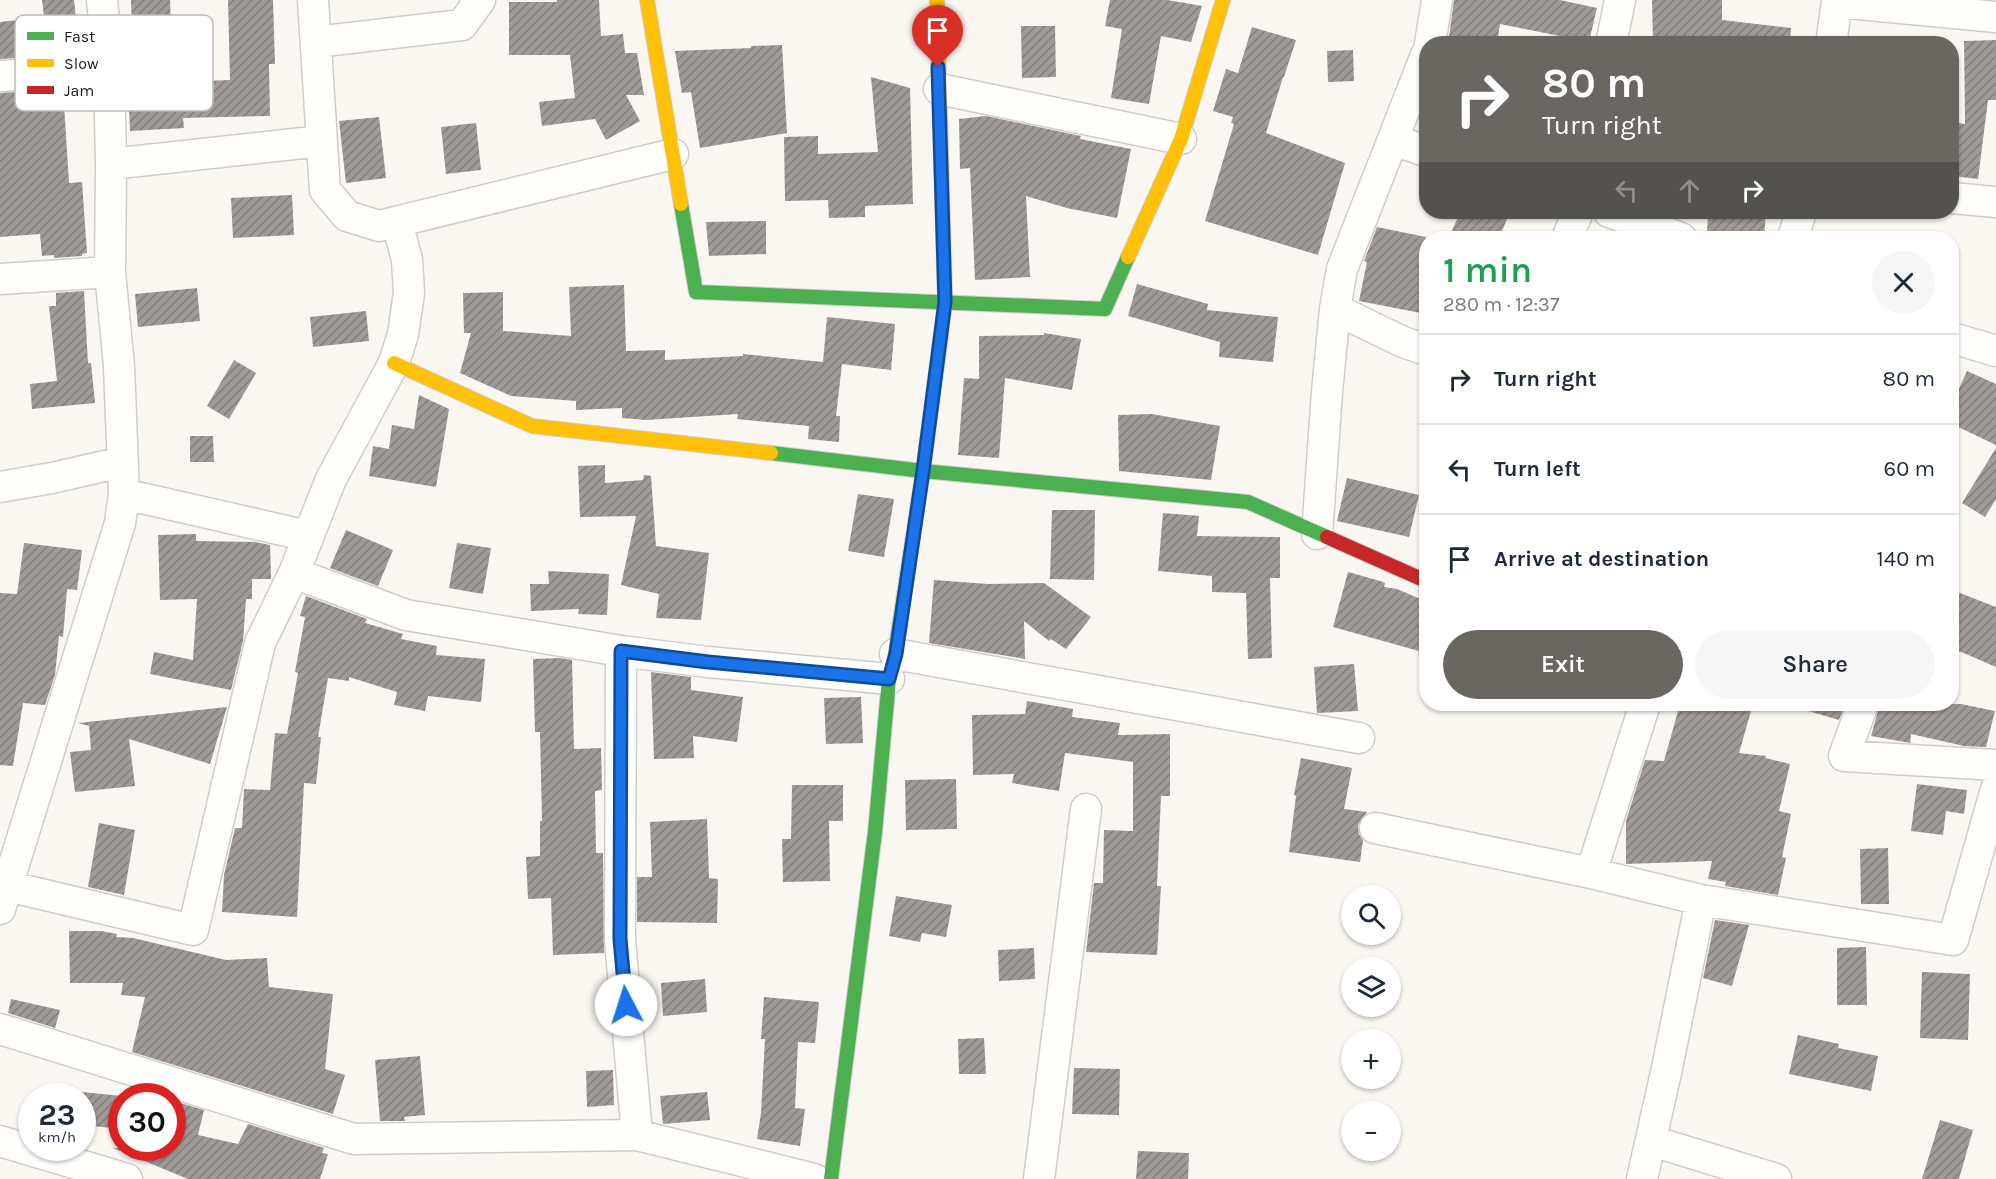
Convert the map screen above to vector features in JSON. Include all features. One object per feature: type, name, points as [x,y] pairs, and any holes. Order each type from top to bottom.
[{"type":"street","points":[[102,0],[104,15]]},
{"type":"street","points":[[313,0],[326,190],[347,216],[380,226],[673,154]]},
{"type":"street","points":[[316,42],[462,25],[480,0]]},
{"type":"street","points":[[647,0],[696,292],[1105,309],[1181,140],[1223,0]]},
{"type":"street","points":[[831,1179],[875,832],[892,667],[923,471],[945,302],[937,0]]},
{"type":"street","points":[[1431,36],[1437,0]]},
{"type":"street","points":[[1613,36],[1620,0]]},
{"type":"street","points":[[1832,36],[1837,1],[1996,17]]},
{"type":"street","points":[[1317,534],[1335,309],[1342,269],[1419,74]]},
{"type":"street","points":[[0,76],[15,75]]},
{"type":"street","points":[[939,89],[1181,140]]},
{"type":"street","points":[[110,111],[110,272],[119,366],[124,494],[120,523],[4,897],[193,930],[260,643],[294,573],[331,479],[394,363],[409,293],[407,260],[397,222]]},
{"type":"street","points":[[1393,140],[1419,149]]},
{"type":"street","points":[[111,164],[321,141]]},
{"type":"street","points":[[1959,199],[1996,202]]},
{"type":"street","points":[[1628,219],[1662,231]]},
{"type":"street","points":[[0,279],[110,272]]},
{"type":"street","points":[[1335,309],[1419,348]]},
{"type":"street","points":[[1959,340],[1996,351]]},
{"type":"street","points":[[394,363],[532,426],[923,471],[1248,502],[1419,578]]},
{"type":"street","points":[[0,487],[122,462]]},
{"type":"street","points":[[124,494],[308,536]]},
{"type":"street","points":[[294,573],[406,615],[621,651],[708,662],[892,667],[1359,738]]},
{"type":"street","points":[[621,651],[620,939],[637,1135]]},
{"type":"street","points":[[1591,873],[1643,711]]},
{"type":"street","points":[[1860,711],[1844,756],[1996,765]]},
{"type":"street","points":[[1375,828],[1591,873],[1701,900],[1953,940],[1996,789]]},
{"type":"street","points":[[1039,1179],[1086,809]]},
{"type":"street","points":[[1642,1179],[1652,1142],[1701,900]]},
{"type":"street","points":[[0,1029],[354,1139],[637,1135],[814,1179]]},
{"type":"street","points":[[0,1141],[127,1179]]},
{"type":"street","points":[[1652,1142],[1776,1179]]},
{"type":"building","points":[[42,0],[74,0],[76,15],[44,15]]},
{"type":"building","points":[[131,0],[170,0],[171,15],[132,15]]},
{"type":"building","points":[[228,0],[273,0],[275,64],[269,64],[270,116],[183,118],[184,128],[130,131],[129,111],[213,111],[213,81],[230,80]]},
{"type":"building","points":[[557,0],[599,0],[601,36],[623,34],[625,53],[637,53],[644,95],[626,95],[640,121],[606,140],[595,119],[542,126],[539,102],[575,98],[570,55],[509,55],[509,2],[557,2]]},
{"type":"building","points":[[1110,0],[1167,0],[1202,6],[1191,42],[1161,36],[1149,104],[1111,98],[1122,29],[1105,26]]},
{"type":"building","points":[[1454,0],[1560,0],[1597,8],[1590,36],[1559,36],[1500,24],[1498,36],[1449,36]]},
{"type":"building","points":[[1652,0],[1722,0],[1722,20],[1791,28],[1790,36],[1653,36]]},
{"type":"building","points":[[15,20],[15,58],[0,59],[0,22]]},
{"type":"building","points":[[1021,26],[1055,26],[1056,77],[1022,78]]},
{"type":"building","points":[[1252,27],[1296,40],[1266,133],[1345,163],[1318,255],[1205,221],[1234,124],[1231,123],[1233,117],[1213,111],[1226,69],[1238,73]]},
{"type":"building","points":[[1996,40],[1996,100],[1988,100],[1978,179],[1959,177],[1959,123],[1965,124],[1964,41]]},
{"type":"building","points":[[782,45],[787,133],[700,148],[691,92],[682,93],[675,51]]},
{"type":"building","points":[[1353,50],[1354,81],[1328,82],[1327,51]]},
{"type":"building","points":[[871,77],[910,88],[913,204],[865,206],[865,217],[829,218],[828,200],[785,201],[784,137],[818,136],[818,154],[878,152]]},
{"type":"building","points":[[15,92],[15,111],[64,111],[69,183],[82,182],[87,253],[82,256],[54,258],[54,255],[42,256],[40,234],[0,237],[0,93]]},
{"type":"building","points":[[986,116],[1131,149],[1117,218],[1067,208],[1026,196],[1030,277],[975,280],[970,168],[960,169],[959,119]]},
{"type":"building","points":[[379,117],[386,178],[346,183],[339,121]]},
{"type":"building","points":[[476,123],[481,170],[446,174],[441,127]]},
{"type":"building","points":[[292,195],[294,235],[233,238],[231,198]]},
{"type":"building","points":[[1457,219],[1507,219],[1502,231],[1452,231]]},
{"type":"building","points":[[1708,219],[1765,219],[1765,231],[1707,231]]},
{"type":"building","points":[[766,221],[766,254],[709,256],[706,222]]},
{"type":"building","points":[[1377,227],[1419,236],[1419,313],[1359,301],[1367,262],[1364,261]]},
{"type":"building","points":[[1137,284],[1208,304],[1207,310],[1278,317],[1273,362],[1219,357],[1220,342],[1128,316]]},
{"type":"building","points":[[624,285],[626,351],[665,350],[665,360],[743,356],[743,354],[823,362],[827,317],[895,324],[891,370],[842,364],[836,416],[840,416],[839,442],[808,439],[809,426],[737,419],[738,414],[646,420],[622,418],[622,408],[576,410],[576,401],[511,396],[460,373],[471,333],[464,333],[463,293],[503,292],[503,331],[571,336],[569,287]]},
{"type":"building","points":[[197,288],[200,321],[138,327],[135,294]]},
{"type":"building","points":[[84,291],[88,363],[91,363],[95,403],[32,409],[30,384],[57,381],[49,306],[56,306],[56,293]]},
{"type":"building","points":[[366,311],[369,341],[313,347],[310,317]]},
{"type":"building","points":[[1044,333],[1081,339],[1072,390],[1005,378],[999,458],[958,455],[964,378],[979,379],[979,336],[1044,335]]},
{"type":"building","points":[[234,360],[256,373],[229,419],[207,406]]},
{"type":"building","points":[[1967,371],[1996,384],[1996,445],[1959,427],[1959,389]]},
{"type":"building","points":[[419,395],[449,409],[436,487],[369,476],[373,446],[389,449],[392,425],[414,429]]},
{"type":"building","points":[[1152,414],[1220,426],[1211,480],[1119,471],[1118,415]]},
{"type":"building","points":[[190,436],[213,436],[214,462],[190,462]]},
{"type":"building","points":[[1996,448],[1996,499],[1985,517],[1962,503]]},
{"type":"building","points":[[605,465],[605,483],[643,480],[644,475],[651,476],[656,546],[709,553],[701,620],[656,618],[659,594],[621,585],[636,516],[580,517],[578,466]]},
{"type":"building","points":[[1347,478],[1419,495],[1409,537],[1337,521]]},
{"type":"building","points":[[858,494],[894,499],[884,557],[848,551]]},
{"type":"building","points":[[1052,510],[1095,510],[1094,580],[1050,579]]},
{"type":"building","points":[[1163,513],[1199,516],[1197,536],[1280,537],[1280,578],[1270,578],[1272,658],[1248,659],[1246,593],[1212,592],[1212,576],[1158,571]]},
{"type":"building","points":[[346,530],[393,550],[378,586],[330,568]]},
{"type":"building","points":[[196,534],[196,541],[255,542],[270,545],[271,579],[252,579],[252,599],[246,599],[243,641],[231,690],[150,674],[154,652],[193,660],[197,599],[160,600],[158,535]]},
{"type":"building","points":[[24,543],[82,550],[77,590],[67,589],[63,637],[59,636],[55,675],[45,705],[23,703],[13,766],[0,765],[0,593],[17,594]]},
{"type":"building","points":[[457,543],[491,548],[483,594],[449,588]]},
{"type":"building","points":[[548,571],[609,574],[607,615],[578,614],[579,609],[531,611],[530,584],[549,584]]},
{"type":"building","points":[[1348,572],[1380,581],[1385,583],[1384,587],[1397,589],[1419,598],[1419,651],[1333,627]]},
{"type":"building","points":[[934,580],[988,584],[1044,583],[1091,617],[1066,649],[1051,639],[1049,641],[1024,621],[1025,659],[929,643]]},
{"type":"building","points":[[1959,593],[1996,607],[1996,667],[1959,651]]},
{"type":"building","points":[[306,596],[367,619],[365,623],[403,634],[401,639],[437,646],[436,655],[485,659],[481,702],[428,696],[425,711],[394,705],[397,692],[349,677],[349,681],[328,678],[318,737],[321,737],[316,784],[304,783],[297,917],[222,912],[224,875],[235,828],[242,828],[244,789],[270,790],[275,733],[287,734],[305,617],[300,616]]},
{"type":"building","points":[[533,659],[572,660],[574,749],[601,748],[602,790],[595,791],[596,853],[603,853],[604,953],[553,955],[551,898],[528,899],[526,857],[540,856],[540,821],[542,821],[540,732],[535,732]]},
{"type":"building","points":[[1354,664],[1358,711],[1317,713],[1314,667]]},
{"type":"building","points":[[651,672],[691,677],[691,690],[743,697],[737,742],[693,736],[694,758],[654,759]]},
{"type":"building","points":[[861,697],[863,743],[826,744],[824,698]]},
{"type":"building","points":[[1027,701],[1073,709],[1072,717],[1120,723],[1118,735],[1170,734],[1170,796],[1161,796],[1157,886],[1161,886],[1157,955],[1086,952],[1094,883],[1103,883],[1104,830],[1133,831],[1133,762],[1065,753],[1059,791],[1012,783],[1014,774],[973,775],[972,715],[1025,714]]},
{"type":"building","points":[[1959,704],[1961,704],[1995,711],[1986,747],[1964,746],[1911,734],[1910,743],[1871,736],[1878,711],[1959,711]]},
{"type":"building","points":[[227,707],[210,764],[129,739],[135,786],[75,792],[70,752],[91,750],[89,726],[78,723]]},
{"type":"building","points":[[1678,711],[1751,711],[1739,753],[1766,756],[1765,758],[1790,764],[1779,811],[1791,814],[1782,857],[1786,858],[1778,895],[1725,886],[1726,882],[1708,879],[1712,861],[1626,864],[1626,821],[1645,760],[1664,761]]},
{"type":"building","points":[[1808,711],[1842,711],[1839,720]]},
{"type":"building","points":[[1301,758],[1352,768],[1344,809],[1367,812],[1358,825],[1359,834],[1363,840],[1360,862],[1289,852],[1296,796],[1294,795]]},
{"type":"building","points":[[956,779],[957,829],[906,830],[905,780]]},
{"type":"building","points":[[1917,784],[1967,790],[1964,814],[1946,811],[1943,835],[1911,831]]},
{"type":"building","points":[[792,785],[843,785],[843,821],[829,821],[830,881],[783,882],[782,839],[791,839]]},
{"type":"building","points":[[707,819],[709,878],[718,879],[717,923],[637,922],[637,877],[652,877],[650,822]]},
{"type":"building","points":[[99,823],[135,830],[124,895],[88,887]]},
{"type":"building","points":[[1888,848],[1889,904],[1861,904],[1860,849]]},
{"type":"building","points":[[896,896],[952,905],[946,937],[922,933],[920,942],[889,936]]},
{"type":"building","points":[[1715,920],[1749,925],[1732,986],[1703,978]]},
{"type":"building","points":[[69,931],[101,931],[117,934],[116,937],[133,938],[226,960],[267,958],[269,987],[333,994],[325,1069],[345,1075],[333,1114],[132,1052],[145,997],[121,995],[123,983],[70,983]]},
{"type":"building","points":[[1866,947],[1867,1005],[1837,1005],[1837,948]]},
{"type":"building","points":[[1034,948],[1035,979],[999,981],[998,950]]},
{"type":"building","points":[[1922,972],[1970,974],[1968,1040],[1920,1038]]},
{"type":"building","points":[[705,979],[707,1012],[663,1016],[661,983]]},
{"type":"building","points":[[764,997],[819,1002],[815,1043],[798,1042],[795,1108],[805,1109],[800,1146],[757,1139],[761,1113],[765,1039],[761,1039]]},
{"type":"building","points":[[11,999],[60,1010],[55,1028],[8,1013]]},
{"type":"building","points":[[1798,1035],[1839,1044],[1838,1048],[1878,1056],[1871,1091],[1789,1074]]},
{"type":"building","points":[[984,1038],[986,1074],[959,1074],[958,1039]]},
{"type":"building","points":[[420,1056],[425,1115],[404,1117],[405,1121],[380,1121],[375,1060]]},
{"type":"building","points":[[1074,1068],[1120,1069],[1119,1115],[1072,1114]]},
{"type":"building","points":[[613,1070],[614,1105],[587,1107],[586,1071]]},
{"type":"building","points":[[707,1092],[710,1120],[663,1124],[660,1096]]},
{"type":"building","points":[[96,1093],[108,1095],[108,1128],[96,1126]]},
{"type":"building","points":[[186,1105],[204,1110],[198,1135],[238,1144],[248,1124],[324,1148],[322,1153],[328,1154],[320,1179],[188,1179],[144,1161],[186,1161]]},
{"type":"building","points":[[1940,1120],[1973,1130],[1959,1179],[1922,1179]]},
{"type":"building","points":[[1138,1151],[1189,1153],[1188,1179],[1136,1179]]},
{"type":"traffic: fast","points":[[681,204],[696,292],[1105,309],[1128,257]]},
{"type":"traffic: fast","points":[[831,1179],[875,832],[889,679],[895,654],[923,471],[938,358]]},
{"type":"traffic: fast","points":[[771,453],[923,471],[1248,502],[1327,537]]},
{"type":"traffic: slow","points":[[647,0],[681,204]]},
{"type":"traffic: slow","points":[[937,0],[945,302],[938,358]]},
{"type":"traffic: slow","points":[[1128,257],[1181,139],[1223,0]]},
{"type":"traffic: slow","points":[[394,363],[532,426],[771,453]]},
{"type":"traffic: jam","points":[[1327,537],[1419,578]]},
{"type":"route","points":[[626,1005],[620,939],[621,651],[708,662],[889,679],[896,654],[945,302],[938,67]]}]
